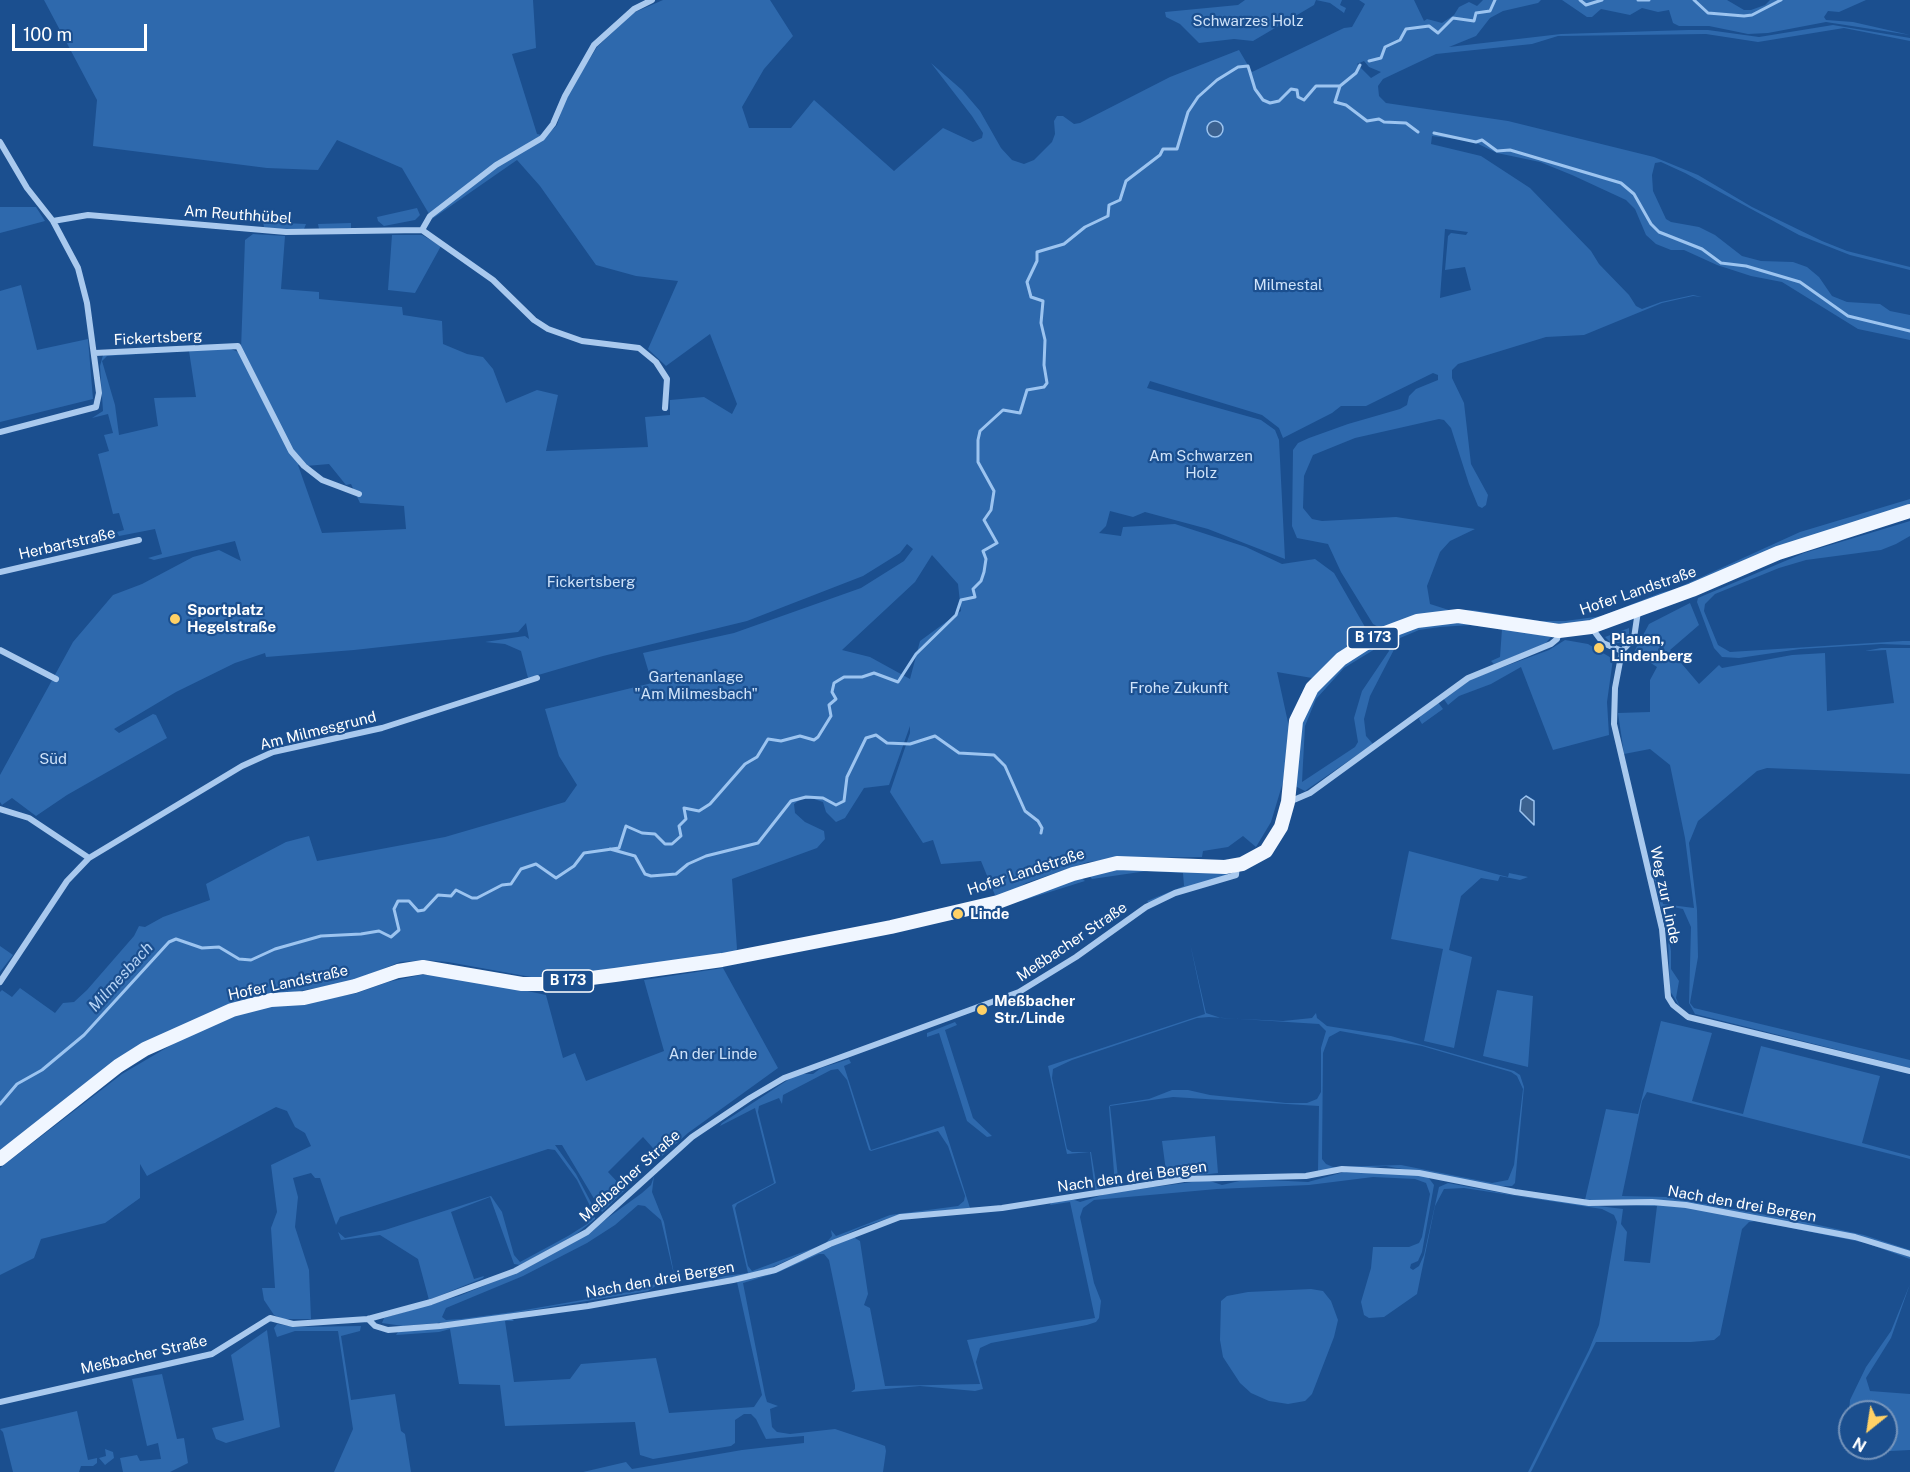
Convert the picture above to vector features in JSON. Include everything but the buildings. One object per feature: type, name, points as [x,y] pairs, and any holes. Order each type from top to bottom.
[{"type":"main road","name":"Hofer Landstraße","points":[[0,1159],[118,1066],[145,1049],[232,1010],[271,1000],[304,998],[354,986],[398,971],[423,968],[522,984],[544,984],[595,978],[722,960],[891,927],[998,902],[1081,872],[1117,862],[1237,865],[1257,857],[1274,840],[1288,802],[1295,729],[1304,701],[1324,673],[1360,646],[1394,628],[1437,618],[1483,618],[1559,631],[1591,627],[1638,611],[1778,553],[1910,511]]},
{"type":"street","points":[[652,0],[634,9],[594,45],[565,96],[553,124],[542,138],[496,165],[430,216],[422,230],[493,280],[534,320],[548,329],[582,341],[639,348],[656,362],[667,379],[665,408]]},
{"type":"street","points":[[0,142],[27,188],[53,220],[78,268],[87,303],[99,393],[98,402],[93,408],[0,432]]},
{"type":"street","name":"Am Reuthhübel","points":[[53,220],[88,215],[286,232],[422,230]]},
{"type":"street","name":"Fickertsberg","points":[[95,353],[238,346],[291,451],[304,466],[322,480],[359,494]]},
{"type":"street","name":"Herbartstraße","points":[[0,572],[139,540]]},
{"type":"street","name":"Weg zur Linde","points":[[1638,611],[1634,638],[1622,651],[1615,688],[1614,724],[1662,929],[1668,997],[1673,1005],[1688,1017],[1910,1071]]},
{"type":"street","points":[[1591,627],[1603,644],[1622,651]]},
{"type":"street","points":[[1288,802],[1310,793],[1468,678],[1551,644],[1557,639],[1559,631]]},
{"type":"street","points":[[0,650],[56,679]]},
{"type":"street","name":"Am Milmesgrund","points":[[0,982],[15,963],[68,881],[89,858],[254,759],[273,752],[382,728],[537,678]]},
{"type":"street","points":[[0,808],[29,819],[89,858]]},
{"type":"street","name":"Meßbacher Straße","points":[[0,1402],[212,1354],[270,1318],[293,1324],[369,1319],[474,1288],[541,1259],[587,1232],[692,1137],[758,1093],[805,1070],[1019,992],[1076,957],[1146,907],[1175,893],[1236,875],[1237,865]]},
{"type":"street","name":"Nach den drei Bergen","points":[[369,1319],[375,1326],[388,1329],[408,1328],[588,1306],[733,1280],[775,1270],[830,1244],[900,1217],[1002,1208],[1184,1179],[1306,1176],[1342,1169],[1419,1173],[1515,1192],[1589,1203],[1652,1202],[1686,1205],[1855,1237],[1910,1254]]},
{"type":"green space","points":[[44,0],[533,0],[536,48],[512,54],[537,134],[546,136],[557,125],[566,97],[597,47],[633,13],[663,0],[770,0],[793,36],[764,69],[742,107],[749,128],[791,128],[814,100],[894,171],[943,128],[973,142],[982,138],[983,133],[972,116],[931,63],[962,90],[980,111],[1001,148],[1012,160],[1024,164],[1034,160],[1052,142],[1055,134],[1054,121],[1057,116],[1063,116],[1074,124],[1080,123],[1170,77],[1239,50],[1252,72],[1344,28],[1352,27],[1365,4],[1359,0],[1414,0],[1424,21],[1427,19],[1442,23],[1454,15],[1459,7],[1469,2],[1477,6],[1483,0],[1541,0],[1538,3],[1503,11],[1490,18],[1476,36],[1449,47],[1561,34],[1708,30],[1759,37],[1833,25],[1910,38],[1910,41],[1844,28],[1758,42],[1706,34],[1558,36],[1532,44],[1436,54],[1383,79],[1378,86],[1379,96],[1386,103],[1508,121],[1654,157],[1698,175],[1752,207],[1822,241],[1847,251],[1910,267],[1910,270],[1850,255],[1799,235],[1685,173],[1661,162],[1655,163],[1652,175],[1653,191],[1666,219],[1699,227],[1715,235],[1742,256],[1761,261],[1793,262],[1807,267],[1819,277],[1832,296],[1847,302],[1880,304],[1890,311],[1910,315],[1910,340],[1858,329],[1782,282],[1751,276],[1717,265],[1684,250],[1671,250],[1656,244],[1646,235],[1635,209],[1626,200],[1572,175],[1540,162],[1497,153],[1472,141],[1432,136],[1431,144],[1481,156],[1530,188],[1591,251],[1599,264],[1629,295],[1636,306],[1642,309],[1661,302],[1693,295],[1702,297],[1693,296],[1662,303],[1584,335],[1546,337],[1458,364],[1452,370],[1452,378],[1464,403],[1471,464],[1488,495],[1486,505],[1482,508],[1478,506],[1469,484],[1451,428],[1444,420],[1439,419],[1355,438],[1313,455],[1304,476],[1303,508],[1312,519],[1322,521],[1396,517],[1475,529],[1450,541],[1440,552],[1427,586],[1430,604],[1452,611],[1473,610],[1540,621],[1565,621],[1602,616],[1675,589],[1800,532],[1910,499],[1910,506],[1591,623],[1557,626],[1496,615],[1380,628],[1373,624],[1341,572],[1328,544],[1297,538],[1292,526],[1293,450],[1298,443],[1309,438],[1400,409],[1407,405],[1409,396],[1416,389],[1438,380],[1438,375],[1433,373],[1366,406],[1341,406],[1283,438],[1279,428],[1262,415],[1150,381],[1147,388],[1261,420],[1275,430],[1279,440],[1285,559],[1208,529],[1145,512],[1133,517],[1110,511],[1106,526],[1099,533],[1121,536],[1123,527],[1175,524],[1246,547],[1282,564],[1315,559],[1334,573],[1365,627],[1363,639],[1312,678],[1277,672],[1289,727],[1283,782],[1271,822],[1256,847],[1243,836],[1228,847],[1203,851],[1202,857],[1126,858],[1088,862],[1026,883],[997,900],[981,861],[941,864],[933,840],[923,843],[890,792],[910,733],[910,726],[889,785],[864,788],[845,818],[836,822],[826,812],[823,802],[814,799],[801,799],[794,804],[795,813],[805,822],[824,831],[825,839],[817,848],[732,879],[737,949],[735,952],[565,979],[531,977],[448,962],[425,960],[400,962],[353,981],[231,1004],[132,1049],[0,1152],[0,992],[2,990],[12,997],[20,988],[55,1013],[63,1003],[74,1002],[87,990],[134,936],[139,926],[145,927],[163,917],[210,900],[206,884],[286,842],[309,836],[317,861],[445,837],[565,802],[577,785],[559,756],[545,709],[652,683],[643,653],[734,633],[861,588],[904,561],[913,549],[907,544],[900,553],[863,576],[747,621],[603,656],[528,678],[521,651],[505,644],[485,642],[525,636],[529,639],[526,623],[518,632],[354,650],[266,657],[265,653],[235,663],[176,692],[114,729],[119,733],[153,714],[156,715],[167,738],[67,795],[36,816],[12,798],[2,805],[0,775],[73,642],[113,595],[142,584],[193,557],[219,550],[241,561],[235,541],[154,560],[148,558],[162,554],[155,529],[119,536],[117,532],[124,530],[119,513],[113,514],[98,454],[109,451],[104,435],[113,433],[108,414],[92,418],[103,411],[100,366],[103,355],[229,348],[238,352],[241,349],[245,240],[253,234],[285,236],[281,289],[319,292],[319,299],[402,307],[403,315],[442,321],[443,344],[467,354],[483,357],[493,369],[506,403],[537,390],[558,395],[546,451],[648,447],[645,417],[670,415],[670,400],[704,397],[732,414],[737,404],[710,334],[666,366],[648,349],[678,281],[636,276],[596,265],[540,186],[517,160],[432,219],[402,168],[337,140],[318,170],[267,168],[93,146],[97,100]],"holes":[[[1364,61],[1369,67],[1381,72],[1371,78],[1357,64]],[[1445,229],[1468,232],[1466,235],[1451,233],[1448,236],[1445,270],[1465,267],[1471,290],[1440,298]],[[189,351],[196,397],[154,398],[158,426],[119,435],[115,405],[102,361],[107,356]],[[303,463],[306,466],[329,464],[346,485],[351,484],[360,503],[404,506],[406,529],[322,533],[298,465]],[[932,555],[958,584],[961,611],[920,641],[910,679],[870,657],[842,650],[915,582]]]},
{"type":"green space","name":"Schwarzes Holz","points":[[1245,0],[1316,0],[1314,5],[1253,41],[1234,39],[1199,43],[1180,24],[1166,17],[1165,12],[1238,5]]},
{"type":"green space","points":[[1316,0],[1342,0],[1340,5],[1346,8],[1344,13],[1330,3]]},
{"type":"green space","points":[[1562,0],[1727,0],[1744,10],[1751,10],[1765,5],[1770,0],[1866,0],[1839,12],[1828,11],[1824,17],[1826,20],[1853,22],[1910,35],[1826,22],[1768,33],[1748,34],[1709,26],[1679,26],[1673,23],[1669,10],[1658,12],[1642,8],[1630,15],[1601,9],[1592,17],[1587,17]]},
{"type":"green space","points":[[0,207],[36,207],[45,221],[0,233]]},
{"type":"green space","points":[[417,208],[420,215],[415,220],[384,226],[378,221],[377,217]]},
{"type":"green space","points":[[263,222],[306,224],[304,229],[275,229],[264,227]]},
{"type":"green space","points":[[351,223],[351,228],[319,229],[318,224]]},
{"type":"green space","points":[[392,235],[422,235],[441,246],[415,293],[388,290]]},
{"type":"green space","points":[[21,285],[37,350],[88,339],[93,399],[0,422],[0,291]]},
{"type":"green space","points":[[1910,521],[1910,536],[1896,544],[1881,550],[1806,560],[1779,568],[1715,594],[1705,604],[1704,611],[1718,645],[1730,652],[1903,641],[1910,641],[1910,645],[1881,644],[1800,649],[1739,658],[1722,657],[1714,648],[1697,602],[1698,598],[1804,553]]},
{"type":"green space","points":[[1690,603],[1699,625],[1670,650],[1699,684],[1719,665],[1722,668],[1792,655],[1825,653],[1827,711],[1894,703],[1886,650],[1865,651],[1881,648],[1910,648],[1910,774],[1767,768],[1757,771],[1698,821],[1689,843],[1697,910],[1698,957],[1690,1003],[1694,1008],[1910,1060],[1910,1068],[1695,1014],[1689,1003],[1691,927],[1683,909],[1668,906],[1664,911],[1671,951],[1671,969],[1679,981],[1676,998],[1680,1007],[1670,991],[1668,938],[1649,856],[1663,904],[1694,908],[1685,838],[1670,765],[1650,749],[1624,754],[1618,713],[1650,712],[1650,680],[1657,667],[1634,652],[1649,624]]},
{"type":"green space","points":[[1449,622],[1472,622],[1551,637],[1545,644],[1494,664],[1491,661],[1500,657],[1502,629],[1470,625],[1440,627],[1419,630],[1400,638],[1370,696],[1364,719],[1366,736],[1373,744],[1305,791],[1295,786],[1301,723],[1316,690],[1351,658],[1380,640],[1414,627]],"holes":[[[1385,643],[1389,651],[1362,691],[1354,718],[1358,742],[1355,747],[1302,782],[1305,726],[1316,699],[1344,668]]]},
{"type":"green space","points":[[1629,628],[1629,636],[1622,643],[1611,643],[1605,637]]},
{"type":"green space","points":[[1565,640],[1588,644],[1613,659],[1607,702],[1609,735],[1553,750],[1521,667],[1491,684],[1459,696],[1448,705],[1443,698],[1468,680],[1549,650]]},
{"type":"green space","points":[[1437,701],[1443,709],[1422,724],[1419,719],[1421,715]]},
{"type":"green space","points":[[1409,851],[1508,877],[1509,873],[1528,877],[1520,880],[1500,876],[1498,881],[1481,878],[1461,896],[1449,950],[1472,957],[1454,1048],[1424,1041],[1443,949],[1391,939]]},
{"type":"green space","points":[[1124,867],[1229,872],[1226,876],[1149,903],[1147,901],[1184,886],[1183,873],[1147,871],[1092,879],[1087,873]]},
{"type":"green space","points":[[1080,877],[1085,881],[1021,901],[1021,897]]},
{"type":"green space","points":[[1190,943],[1206,1013],[1220,1018],[1197,1018],[1072,1060],[1053,1069],[1052,1078],[1067,1149],[1072,1152],[1090,1152],[1067,1154],[1048,1066],[1205,1014]]},
{"type":"green space","points":[[0,946],[13,955],[0,972]]},
{"type":"green space","name":"An der Linde","points":[[723,968],[778,1068],[688,1133],[661,1157],[643,1137],[608,1172],[625,1190],[602,1212],[562,1145],[555,1145],[576,1174],[595,1210],[595,1219],[575,1235],[520,1265],[514,1264],[490,1197],[451,1212],[474,1279],[484,1276],[483,1278],[429,1300],[418,1259],[380,1235],[341,1240],[338,1232],[345,1238],[385,1230],[491,1196],[502,1212],[514,1255],[520,1262],[568,1236],[587,1224],[593,1216],[577,1180],[555,1150],[548,1149],[340,1217],[336,1225],[320,1178],[315,1178],[311,1173],[293,1178],[298,1197],[295,1227],[309,1270],[311,1319],[282,1319],[274,1315],[264,1300],[262,1288],[275,1288],[271,1228],[277,1212],[271,1165],[311,1146],[305,1133],[295,1127],[287,1111],[276,1107],[147,1176],[140,1164],[140,1198],[105,1223],[41,1239],[34,1258],[0,1275],[0,1168],[122,1074],[178,1041],[232,1015],[271,1006],[305,1003],[357,993],[388,982],[420,975],[453,975],[546,995],[563,1058],[575,1053],[586,1081],[664,1051],[644,980]]},
{"type":"green space","points":[[1497,990],[1533,996],[1528,1067],[1483,1056]]},
{"type":"green space","points":[[1316,1013],[1317,1018],[1327,1026],[1391,1036],[1514,1071],[1520,1075],[1524,1087],[1515,1183],[1512,1186],[1491,1186],[1386,1166],[1318,1171],[1319,1106],[1173,1097],[1110,1106],[1119,1186],[1115,1186],[1109,1107],[1110,1105],[1149,1099],[1172,1090],[1188,1090],[1210,1095],[1286,1103],[1307,1103],[1317,1099],[1321,1092],[1321,1048],[1326,1031],[1319,1024],[1236,1019],[1283,1021],[1312,1018]],"holes":[[[1340,1031],[1422,1046],[1511,1072],[1517,1076],[1523,1089],[1514,1165],[1508,1180],[1492,1183],[1401,1165],[1333,1167],[1322,1159],[1323,1053],[1329,1037]]]},
{"type":"green space","points":[[1661,1021],[1712,1033],[1692,1101],[1743,1114],[1761,1046],[1880,1076],[1862,1143],[1910,1156],[1910,1159],[1647,1092],[1642,1101],[1622,1196],[1667,1197],[1800,1221],[1864,1235],[1910,1250],[1910,1252],[1862,1237],[1678,1202],[1585,1200],[1606,1109],[1638,1114]]},
{"type":"green space","points":[[955,1022],[957,1025],[945,1030],[973,1118],[992,1136],[987,1137],[967,1121],[939,1033],[927,1037],[927,1033]]},
{"type":"green space","points":[[849,1059],[851,1063],[844,1066],[871,1150],[944,1126],[970,1208],[899,1215],[862,1227],[825,1244],[832,1236],[831,1230],[836,1236],[890,1215],[958,1206],[964,1201],[965,1196],[948,1146],[938,1131],[871,1151],[869,1150],[847,1080],[838,1069],[831,1070],[783,1095],[782,1104],[779,1098],[759,1106],[758,1112],[776,1183],[737,1204],[735,1208],[748,1266],[752,1271],[819,1246],[766,1270],[698,1283],[748,1273],[732,1205],[774,1183],[755,1108],[720,1126],[722,1123],[797,1074],[813,1074],[821,1068]]},
{"type":"green space","points":[[1215,1136],[1218,1173],[1167,1179],[1162,1141]]},
{"type":"green space","points":[[1090,1152],[1097,1188],[1100,1189],[1095,1191]]},
{"type":"green space","points":[[1393,1171],[1428,1177],[1434,1185],[1422,1252],[1418,1261],[1411,1264],[1410,1268],[1413,1270],[1419,1266],[1424,1255],[1439,1187],[1448,1183],[1518,1196],[1623,1209],[1621,1224],[1627,1232],[1624,1261],[1650,1263],[1657,1206],[1629,1205],[1636,1203],[1692,1208],[1851,1238],[1910,1257],[1910,1259],[1866,1243],[1756,1221],[1749,1222],[1742,1229],[1720,1335],[1714,1340],[1691,1342],[1596,1342],[1531,1472],[1528,1472],[1589,1350],[1599,1325],[1617,1222],[1614,1215],[1602,1209],[1464,1188],[1444,1189],[1435,1206],[1417,1294],[1384,1317],[1369,1318],[1364,1315],[1361,1302],[1371,1268],[1373,1247],[1409,1247],[1419,1243],[1422,1237],[1430,1194],[1426,1183],[1415,1179],[1373,1177],[1309,1185],[1217,1189],[1094,1200],[1083,1208],[1080,1217],[1094,1283],[1101,1301],[1099,1318],[1096,1322],[1087,1325],[991,1343],[980,1348],[976,1362],[983,1389],[975,1391],[920,1386],[851,1392],[855,1389],[855,1385],[829,1260],[824,1254],[819,1254],[779,1272],[743,1283],[765,1395],[767,1402],[778,1406],[770,1409],[772,1427],[777,1432],[790,1434],[835,1429],[885,1446],[883,1472],[583,1472],[626,1462],[632,1469],[742,1450],[804,1443],[804,1436],[766,1439],[756,1419],[751,1414],[744,1414],[735,1420],[735,1443],[731,1446],[653,1459],[640,1455],[635,1422],[505,1426],[500,1385],[459,1384],[450,1329],[396,1335],[398,1332],[511,1318],[514,1321],[505,1321],[514,1382],[570,1379],[581,1364],[656,1358],[669,1413],[754,1407],[762,1395],[737,1282],[765,1276],[856,1236],[855,1238],[860,1241],[868,1294],[864,1305],[870,1308],[885,1386],[980,1384],[967,1340],[1095,1318],[1070,1202],[1050,1205],[1051,1203],[1072,1199],[1080,1202],[1109,1193],[1207,1180],[1222,1185],[1248,1179],[1308,1182],[1344,1172]]},
{"type":"green space","points":[[654,1176],[652,1192],[664,1222],[675,1279],[661,1220],[645,1206],[638,1205],[615,1225],[587,1243],[523,1276],[446,1308],[442,1317],[446,1320],[461,1319],[513,1312],[640,1290],[669,1278],[671,1283],[657,1285],[648,1291],[471,1320],[403,1326],[382,1323],[384,1318],[459,1296],[513,1274],[580,1238],[642,1193],[651,1185]]},
{"type":"green space","points":[[1910,1284],[1891,1338],[1866,1378],[1870,1391],[1910,1394],[1910,1450],[1898,1451],[1898,1400],[1850,1400],[1866,1367],[1891,1331]]},
{"type":"green space","points":[[1311,1289],[1323,1291],[1331,1301],[1338,1320],[1334,1337],[1312,1394],[1305,1401],[1288,1404],[1269,1401],[1251,1393],[1240,1383],[1223,1357],[1220,1340],[1221,1301],[1227,1296],[1248,1292]]},
{"type":"green space","points":[[277,1324],[297,1327],[361,1326],[360,1331],[341,1336],[351,1400],[395,1394],[411,1472],[334,1472],[353,1429],[338,1331],[295,1331],[277,1337],[274,1328]]},
{"type":"green space","points":[[267,1330],[280,1427],[226,1443],[216,1439],[212,1428],[244,1420],[231,1355]]},
{"type":"green space","points":[[162,1374],[177,1439],[184,1438],[188,1463],[170,1472],[123,1472],[120,1458],[137,1455],[140,1461],[161,1459],[158,1443],[147,1446],[132,1379]]},
{"type":"green space","points":[[77,1411],[88,1460],[97,1458],[97,1463],[93,1466],[81,1466],[79,1472],[13,1472],[3,1432],[0,1429]]},
{"type":"green space","points":[[105,1449],[113,1452],[114,1458],[105,1465],[99,1458],[106,1456]]},
{"type":"shaded area","points":[[1215,121],[1221,123],[1223,129],[1221,135],[1215,137],[1209,135],[1207,129],[1209,123]]},
{"type":"shaded area","points":[[1526,796],[1534,801],[1534,825],[1520,811],[1521,800]]},
{"type":"waterway","name":"Milmesbach","points":[[1369,61],[1381,58],[1385,47],[1400,40],[1406,29],[1429,26],[1438,33],[1453,18],[1474,21],[1476,13],[1490,11],[1495,0]]},
{"type":"waterway","name":"Milmesbach","points":[[1580,0],[1586,5],[1602,0]]},
{"type":"waterway","name":"Milmesbach","points":[[1638,0],[1649,0]]},
{"type":"waterway","name":"Milmesbach","points":[[1694,0],[1708,13],[1744,16],[1752,15],[1781,0]]},
{"type":"waterway","name":"Milmesbach","points":[[0,1104],[17,1084],[42,1070],[84,1035],[169,942],[176,939],[202,948],[219,947],[239,959],[251,960],[275,949],[321,936],[379,931],[391,937],[399,930],[394,909],[398,901],[409,901],[418,911],[424,910],[438,895],[451,896],[456,890],[477,898],[502,885],[511,884],[521,869],[536,864],[556,878],[574,866],[584,853],[619,848],[626,826],[642,833],[655,834],[665,844],[672,844],[681,836],[679,826],[686,819],[684,808],[699,811],[710,804],[745,764],[757,757],[768,739],[781,741],[800,736],[814,740],[818,737],[831,716],[829,705],[836,699],[832,692],[834,683],[844,677],[862,677],[874,673],[898,682],[916,654],[956,615],[961,600],[975,597],[973,589],[981,581],[984,572],[986,559],[983,551],[997,543],[984,520],[991,510],[994,491],[978,462],[978,440],[980,431],[1003,410],[1020,413],[1027,390],[1044,387],[1047,383],[1044,365],[1045,340],[1041,323],[1043,301],[1031,297],[1027,282],[1037,261],[1037,252],[1064,244],[1085,227],[1108,216],[1109,205],[1120,200],[1126,181],[1160,155],[1163,149],[1177,149],[1188,112],[1198,97],[1217,80],[1238,67],[1248,66],[1255,89],[1263,100],[1270,103],[1279,101],[1291,89],[1297,90],[1298,97],[1304,100],[1316,86],[1340,86],[1356,73],[1360,65]]},
{"type":"waterway","points":[[1340,86],[1335,102],[1346,105],[1367,121],[1379,119],[1384,122],[1406,123],[1418,132]]},
{"type":"waterway","points":[[1434,133],[1476,142],[1482,140],[1497,151],[1510,150],[1621,183],[1634,194],[1651,224],[1659,232],[1702,249],[1721,263],[1746,266],[1800,282],[1848,316],[1910,331]]},
{"type":"waterway","points":[[610,849],[635,856],[645,874],[651,876],[676,874],[688,864],[706,856],[758,843],[791,801],[806,797],[823,798],[836,805],[844,801],[847,777],[866,738],[876,735],[887,743],[910,744],[935,736],[959,753],[994,755],[1005,766],[1025,811],[1038,821],[1042,828],[1041,833]]},
{"type":"place","name":"Sportplatz Hegelstraße","points":[[175,619]]},
{"type":"place","name":"Plauen, Lindenberg","points":[[1599,648]]},
{"type":"place","name":"Linde","points":[[958,914]]},
{"type":"place","name":"Meßbacher Str./Linde","points":[[982,1010]]},
{"type":"park label","name":"Milmestal","points":[[1288,285]]},
{"type":"park label","name":"Am Schwarzen Holz","points":[[1201,464]]},
{"type":"park label","name":"Gartenanlage \"Am Milmesbach\"","points":[[696,686]]},
{"type":"park label","name":"Frohe Zukunft","points":[[1179,688]]},
{"type":"park label","name":"Süd","points":[[53,759]]}]
